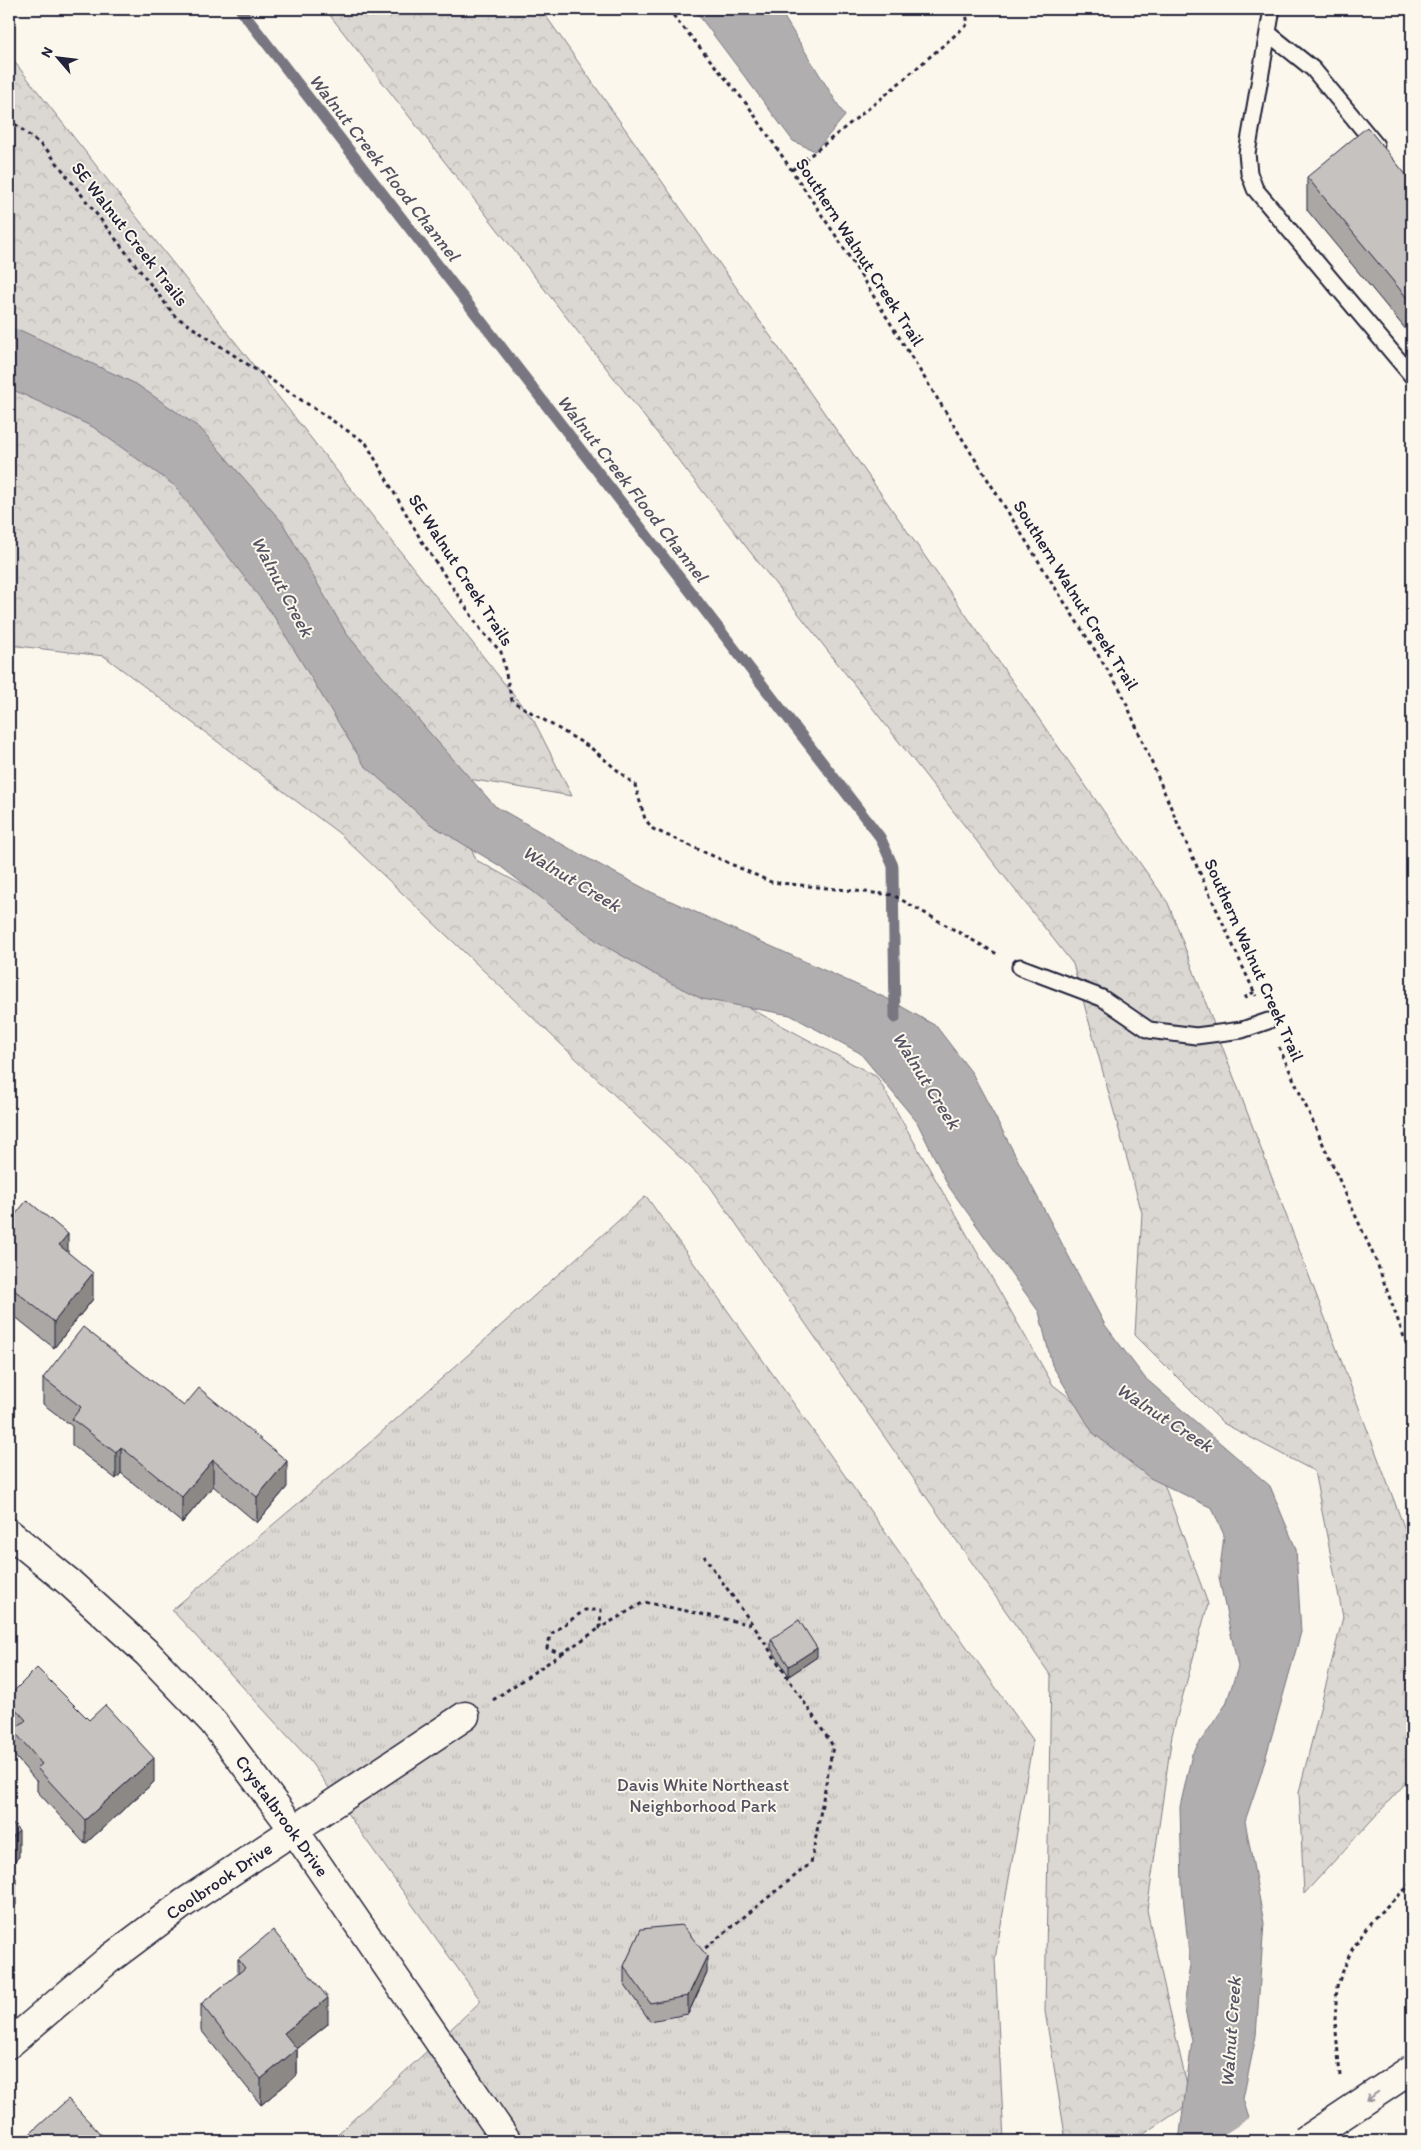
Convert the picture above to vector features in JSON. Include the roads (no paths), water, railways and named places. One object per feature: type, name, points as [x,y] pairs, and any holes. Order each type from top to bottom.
[{"type":"street","name":"Crystalbrook Drive","points":[[9,1532],[70,1583],[154,1661],[213,1722],[294,1830],[507,2141]]},
{"type":"street","name":"Coolbrook Drive","points":[[9,2044],[108,1960],[184,1903],[465,1716]]},
{"type":"street","points":[[1304,2141],[1412,2069]]},
{"type":"lane","points":[[1272,9],[1248,153],[1249,173],[1256,189],[1412,376]]},
{"type":"lane","points":[[1268,33],[1313,69],[1388,158]]},
{"type":"lane","points":[[1020,967],[1102,998],[1149,1030],[1196,1036],[1242,1030],[1268,1021]]},
{"type":"water","points":[[694,9],[779,9],[845,116],[815,151],[793,141]]},
{"type":"water","name":"Walnut Creek","points":[[9,329],[22,331],[136,384],[200,428],[282,522],[346,633],[428,731],[495,806],[651,892],[888,999],[936,1026],[972,1073],[1105,1325],[1145,1378],[1270,1486],[1296,1549],[1301,1632],[1261,1774],[1245,1821],[1264,1923],[1256,2036],[1243,2099],[1256,2141],[1179,2141],[1192,2041],[1184,2006],[1190,1965],[1182,1886],[1180,1807],[1192,1754],[1226,1704],[1238,1667],[1219,1578],[1224,1535],[1212,1508],[1150,1478],[1093,1433],[1052,1365],[1039,1312],[949,1187],[917,1122],[860,1053],[790,1015],[702,999],[656,975],[598,942],[500,866],[430,824],[364,765],[273,615],[175,486],[93,427],[9,388]]},
{"type":"waterway","name":"Walnut Creek Flood Channel","points":[[240,9],[880,837],[893,866],[895,1018]]},
{"type":"park label","name":"Davis White Northeast Neighborhood Park","points":[[703,1795]]}]
